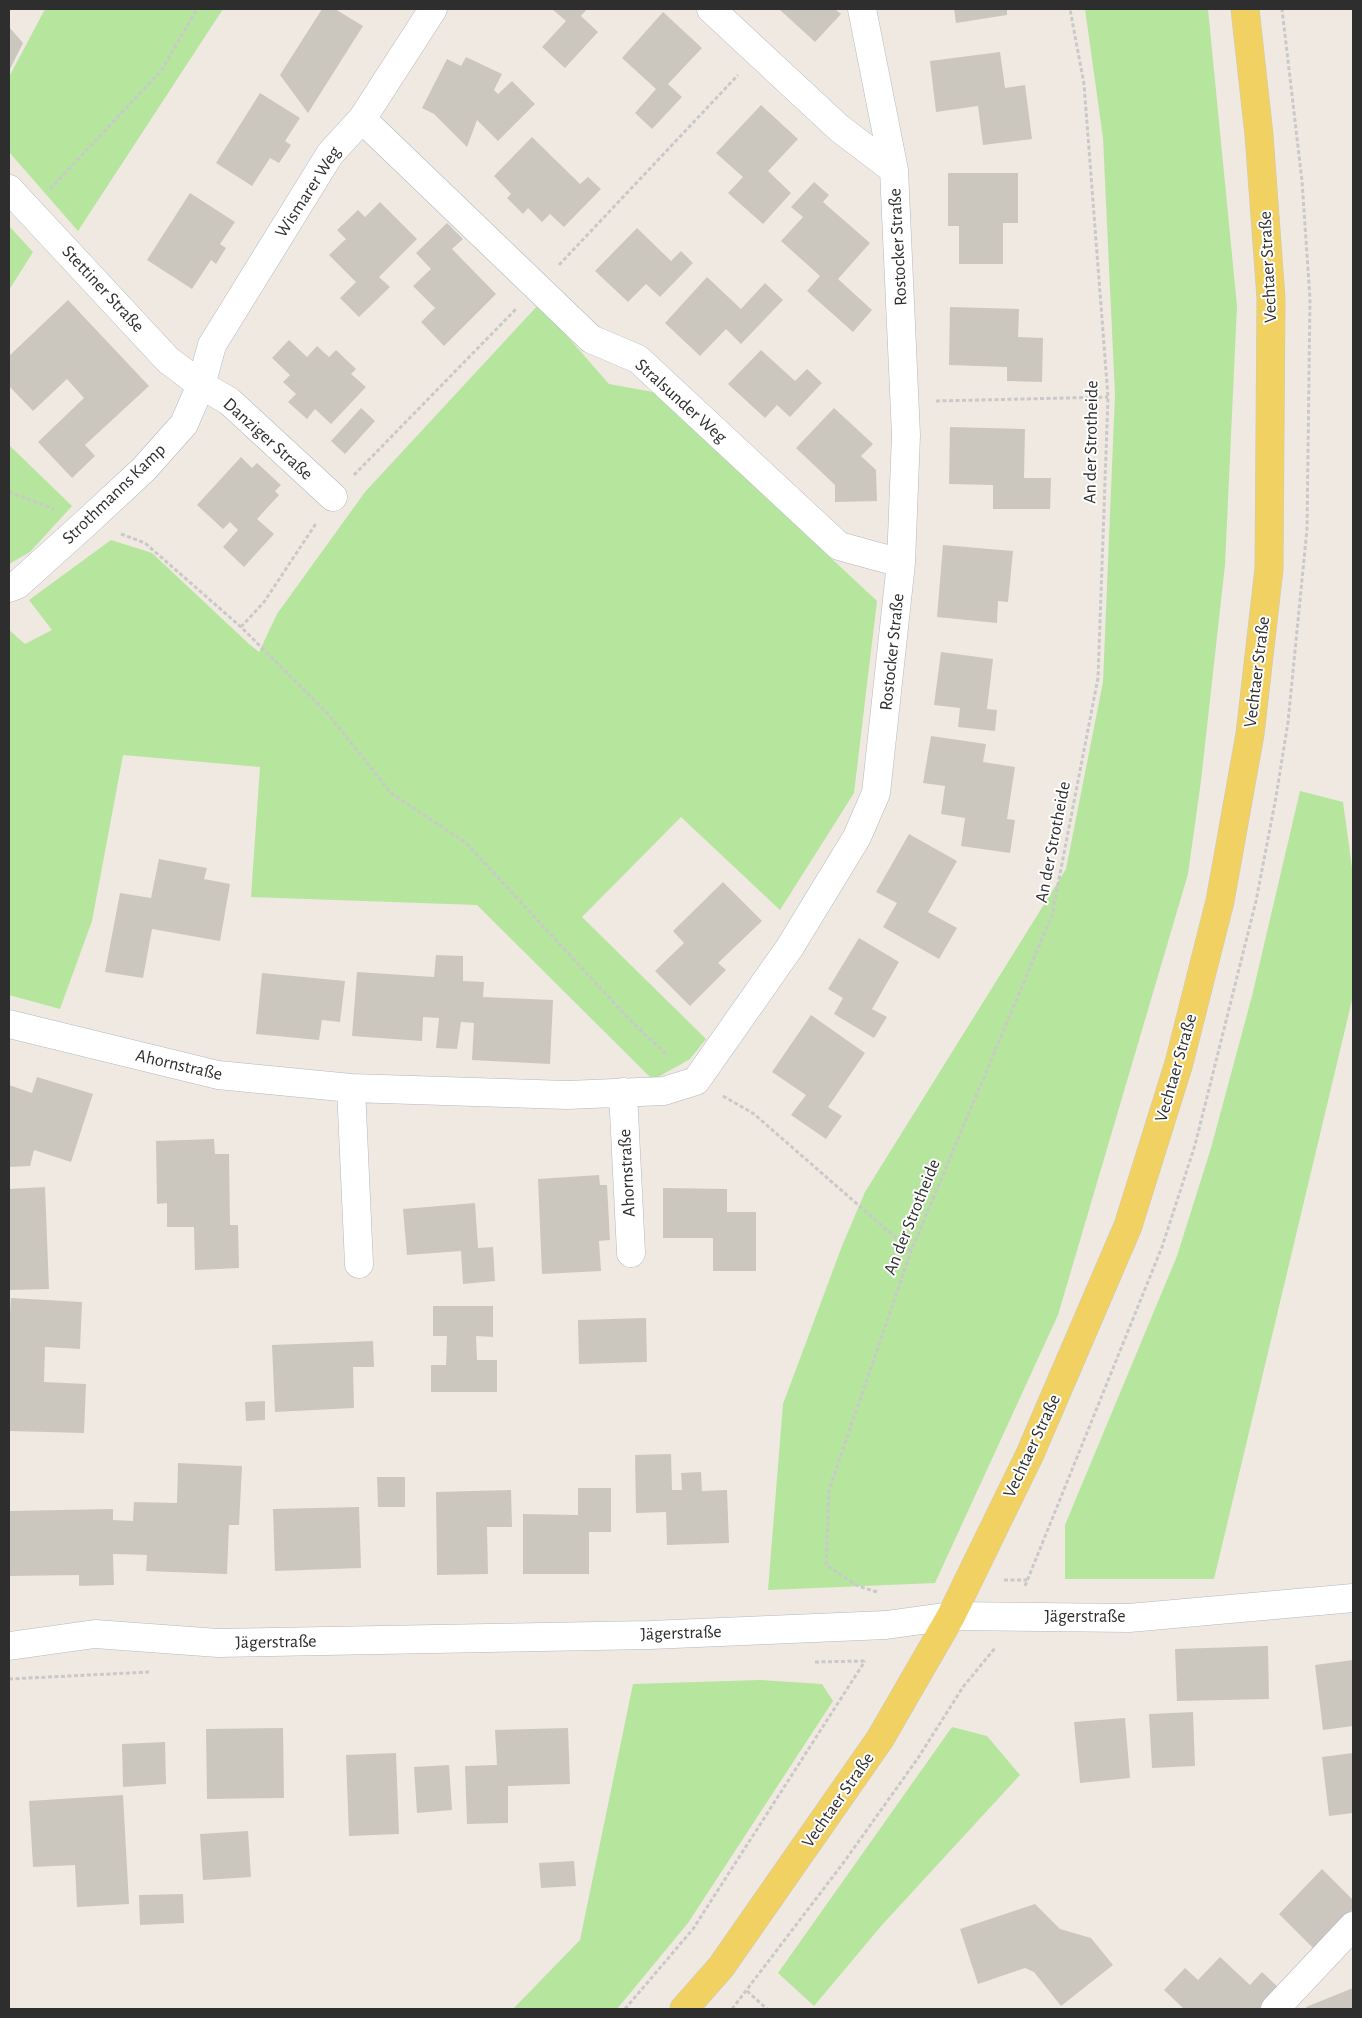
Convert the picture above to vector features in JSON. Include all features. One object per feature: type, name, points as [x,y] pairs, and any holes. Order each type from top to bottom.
[{"type":"main road","name":"Vechtaer Straße","points":[[684,2009],[721,1967],[880,1738],[951,1616],[1030,1454],[1128,1226],[1179,1063],[1220,901],[1250,734],[1269,569],[1271,298],[1259,135],[1245,9]]},
{"type":"street","name":"Wismarer Weg","points":[[201,385],[212,345],[330,154],[362,119],[433,9]]},
{"type":"street","name":"Rostocker Straße","points":[[711,9],[839,128],[894,170]]},
{"type":"street","name":"Rostocker Straße","points":[[696,1081],[790,947],[857,837],[876,793],[901,563],[906,436],[894,170],[862,9]]},
{"type":"street","name":"Stralsunder Weg","points":[[362,119],[591,339],[638,359],[839,546],[901,563]]},
{"type":"street","name":"Stettiner Straße","points":[[9,189],[168,360],[201,385]]},
{"type":"street","name":"Danziger Straße","points":[[201,385],[229,401],[333,497]]},
{"type":"street","name":"Strothmanns Kamp","points":[[9,588],[17,584],[88,522],[144,469],[184,424],[201,385]]},
{"type":"street","name":"Ahornstraße","points":[[9,1024],[218,1075],[352,1088],[567,1095],[664,1091],[696,1081]]},
{"type":"street","points":[[352,1088],[359,1264]]},
{"type":"street","name":"Ahornstraße","points":[[623,1092],[630,1253]]},
{"type":"street","name":"Jägerstraße","points":[[9,1646],[94,1634],[218,1643],[650,1635],[886,1625],[951,1616],[1129,1618],[1353,1598]]},
{"type":"street","points":[[1275,2009],[1353,1926]]},
{"type":"path","points":[[30,210],[162,71],[197,9]]},
{"type":"path","name":"An der Strotheide","points":[[885,1594],[858,1586],[826,1565],[828,1490],[912,1251],[1052,916],[1098,678],[1108,397],[1084,84],[1070,9]]},
{"type":"path","points":[[241,627],[264,602],[333,497],[538,287],[759,53]]},
{"type":"path","points":[[905,402],[1108,397]]},
{"type":"path","points":[[9,492],[145,543],[241,627],[328,714],[390,793],[466,843],[640,1031],[696,1081],[754,1114],[912,1251]]},
{"type":"path","points":[[732,2009],[747,1992],[844,1862],[907,1774],[962,1687],[993,1651],[1013,1616],[1027,1580]]},
{"type":"path","points":[[625,2009],[693,1929],[865,1661],[886,1625]]},
{"type":"path","points":[[747,1992],[767,2009]]},
{"type":"green space","points":[[45,9],[223,9],[78,231],[9,152],[9,77]]},
{"type":"green space","points":[[1085,9],[1208,9],[1237,306],[1225,565],[1201,781],[1188,874],[1058,1315],[935,1583],[768,1590],[783,1404],[842,1246],[865,1192],[1066,869],[1103,682],[1115,395],[1103,138]]},
{"type":"green space","points":[[9,226],[33,252],[9,290]]},
{"type":"green space","points":[[539,304],[609,384],[653,392],[877,601],[854,793],[780,910],[681,817],[582,917],[706,1039],[690,1059],[653,1080],[477,905],[251,897],[260,767],[123,755],[92,921],[60,1009],[9,995],[9,630],[25,644],[52,630],[29,600],[111,540],[152,553],[259,652],[277,614],[365,492]]},
{"type":"green space","points":[[9,445],[72,506],[30,552],[9,564]]},
{"type":"green space","points":[[1300,791],[1343,802],[1353,875],[1353,996],[1214,1579],[1065,1579],[1065,1525],[1177,1256],[1211,1148],[1252,996]]},
{"type":"green space","points":[[760,1680],[822,1684],[833,1701],[688,1923],[617,2009],[513,2009],[580,1940],[633,1684]]},
{"type":"green space","points":[[952,1727],[987,1736],[1020,1775],[882,1925],[814,2006],[778,1973]]},
{"type":"building","points":[[322,9],[335,9],[363,26],[308,113],[280,75]]},
{"type":"building","points":[[552,9],[587,9],[581,16],[598,32],[565,68],[542,47],[566,21]]},
{"type":"building","points":[[779,9],[835,9],[841,14],[815,42]]},
{"type":"building","points":[[954,9],[1007,9],[1007,15],[956,23]]},
{"type":"building","points":[[663,12],[702,48],[668,84],[682,97],[652,129],[635,113],[656,89],[622,58]]},
{"type":"building","points":[[9,29],[23,43],[9,71]]},
{"type":"building","points":[[1000,52],[1005,88],[1025,85],[1032,139],[983,145],[978,106],[936,112],[930,61]]},
{"type":"building","points":[[466,57],[502,74],[494,90],[498,94],[512,81],[535,104],[498,141],[477,120],[467,147],[434,114],[422,108],[447,59],[461,66]]},
{"type":"building","points":[[260,93],[300,118],[285,141],[291,145],[279,163],[270,158],[252,186],[216,163]]},
{"type":"building","points":[[761,105],[798,139],[768,171],[791,193],[763,224],[728,193],[743,177],[716,153]]},
{"type":"building","points":[[532,137],[580,184],[588,177],[601,189],[564,227],[550,214],[542,222],[528,208],[523,214],[507,198],[511,194],[494,176]]},
{"type":"building","points":[[948,173],[1018,173],[1018,223],[1003,223],[1003,264],[959,264],[959,226],[948,226]]},
{"type":"building","points":[[814,182],[829,195],[823,202],[870,243],[838,279],[872,310],[853,332],[807,291],[820,276],[781,241],[803,217],[791,207]]},
{"type":"building","points":[[190,193],[235,222],[220,244],[226,248],[216,264],[211,260],[192,289],[147,260]]},
{"type":"building","points":[[380,202],[417,239],[379,277],[390,287],[359,317],[340,298],[356,282],[329,255],[346,239],[337,230],[358,210],[365,217]]},
{"type":"building","points":[[447,223],[463,239],[452,249],[496,294],[444,346],[421,322],[435,308],[413,286],[431,269],[416,253]]},
{"type":"building","points":[[637,228],[671,261],[681,251],[693,263],[660,297],[646,284],[628,302],[595,271]]},
{"type":"building","points":[[707,277],[741,309],[765,283],[783,300],[741,344],[726,329],[700,356],[665,323]]},
{"type":"building","points":[[68,300],[149,386],[85,445],[95,456],[72,478],[38,442],[84,398],[67,379],[33,411],[9,386],[9,356]]},
{"type":"building","points":[[950,307],[1019,309],[1018,337],[1043,338],[1042,382],[1007,381],[1007,367],[949,365]]},
{"type":"building","points":[[289,340],[307,357],[317,346],[329,357],[336,350],[356,369],[351,374],[366,387],[331,424],[315,409],[307,419],[288,402],[296,394],[283,382],[290,375],[272,358]]},
{"type":"building","points":[[761,350],[795,381],[807,369],[822,383],[790,417],[777,405],[765,418],[728,384]]},
{"type":"building","points":[[361,408],[375,421],[345,454],[331,441]]},
{"type":"building","points":[[834,408],[873,444],[861,456],[876,470],[877,501],[835,502],[835,485],[796,448]]},
{"type":"building","points":[[950,427],[1025,429],[1024,478],[1051,478],[1050,509],[993,509],[993,485],[949,484]]},
{"type":"building","points":[[241,457],[252,468],[257,463],[281,485],[275,491],[279,495],[257,519],[274,534],[244,567],[223,547],[238,530],[230,522],[223,529],[197,505]]},
{"type":"building","points":[[943,545],[1013,551],[1008,602],[998,601],[997,623],[937,617]]},
{"type":"building","points":[[941,652],[993,659],[987,709],[997,710],[995,731],[958,727],[960,708],[934,705]]},
{"type":"building","points":[[931,736],[986,744],[983,762],[1015,767],[1007,819],[1015,820],[1010,853],[961,846],[965,818],[941,814],[945,786],[923,783]]},
{"type":"building","points":[[909,834],[957,861],[928,912],[957,928],[939,959],[883,927],[897,903],[876,892]]},
{"type":"building","points":[[159,859],[207,868],[204,879],[230,884],[220,941],[152,929],[143,978],[105,972],[120,893],[151,898]]},
{"type":"building","points":[[723,882],[762,921],[718,963],[726,970],[690,1006],[655,971],[684,943],[673,931]]},
{"type":"building","points":[[859,938],[899,962],[872,1009],[887,1017],[874,1038],[834,1014],[843,998],[828,989]]},
{"type":"building","points":[[436,955],[463,956],[463,981],[484,982],[483,997],[553,1000],[550,1064],[472,1060],[474,1023],[461,1022],[457,1049],[436,1048],[439,1018],[423,1017],[422,1041],[352,1036],[357,972],[434,977]]},
{"type":"building","points":[[262,973],[345,981],[340,1022],[322,1020],[319,1040],[256,1034]]},
{"type":"building","points":[[811,1015],[865,1053],[828,1107],[842,1116],[826,1139],[791,1115],[806,1095],[772,1072]]},
{"type":"building","points":[[37,1077],[93,1094],[71,1162],[34,1150],[30,1166],[9,1167],[9,1085],[32,1093]]},
{"type":"building","points":[[214,1139],[215,1154],[229,1154],[230,1225],[238,1225],[239,1268],[195,1270],[194,1227],[167,1227],[167,1203],[157,1204],[156,1141]]},
{"type":"building","points":[[599,1175],[600,1185],[607,1185],[610,1240],[599,1241],[601,1271],[542,1274],[538,1179]]},
{"type":"building","points":[[45,1187],[49,1289],[10,1290],[9,1189]]},
{"type":"building","points":[[663,1188],[727,1189],[727,1212],[756,1212],[756,1271],[713,1271],[713,1238],[663,1238]]},
{"type":"building","points":[[475,1203],[478,1248],[493,1247],[495,1281],[463,1284],[461,1251],[407,1255],[403,1209]]},
{"type":"building","points":[[11,1298],[82,1302],[80,1349],[45,1347],[44,1382],[86,1384],[84,1433],[9,1431],[9,1329]]},
{"type":"building","points":[[433,1306],[493,1306],[493,1337],[476,1336],[477,1360],[497,1360],[497,1392],[431,1392],[431,1365],[446,1365],[447,1336],[433,1336]]},
{"type":"building","points":[[646,1318],[647,1362],[579,1364],[578,1320]]},
{"type":"building","points":[[373,1341],[374,1367],[353,1367],[354,1408],[275,1412],[272,1345]]},
{"type":"building","points":[[265,1401],[265,1420],[246,1421],[245,1402]]},
{"type":"building","points":[[671,1454],[672,1490],[682,1490],[681,1473],[701,1472],[702,1491],[727,1490],[729,1543],[667,1545],[666,1512],[636,1513],[635,1455]]},
{"type":"building","points":[[178,1463],[242,1466],[239,1525],[229,1525],[227,1574],[146,1571],[147,1555],[113,1554],[114,1585],[79,1586],[79,1575],[10,1576],[9,1511],[113,1509],[113,1520],[133,1521],[134,1502],[177,1503]]},
{"type":"building","points":[[377,1477],[405,1477],[405,1507],[378,1507]]},
{"type":"building","points":[[578,1488],[611,1488],[611,1532],[589,1532],[589,1574],[523,1574],[523,1514],[578,1515]]},
{"type":"building","points":[[511,1490],[512,1527],[487,1527],[488,1574],[437,1575],[436,1492]]},
{"type":"building","points":[[359,1507],[361,1568],[275,1571],[273,1509]]},
{"type":"building","points":[[1268,1646],[1269,1699],[1177,1701],[1175,1649]]},
{"type":"building","points":[[1353,1660],[1353,1726],[1323,1730],[1315,1665]]},
{"type":"building","points":[[1193,1712],[1195,1766],[1152,1768],[1149,1714]]},
{"type":"building","points":[[1125,1718],[1130,1778],[1080,1783],[1074,1722]]},
{"type":"building","points":[[283,1728],[284,1798],[207,1799],[206,1729]]},
{"type":"building","points":[[568,1728],[570,1784],[508,1786],[508,1823],[467,1824],[465,1766],[497,1765],[495,1730]]},
{"type":"building","points":[[165,1742],[166,1784],[123,1787],[122,1744]]},
{"type":"building","points":[[396,1753],[399,1834],[349,1836],[346,1755]]},
{"type":"building","points":[[1353,1753],[1353,1813],[1329,1816],[1322,1757]]},
{"type":"building","points":[[449,1765],[452,1810],[417,1813],[414,1767]]},
{"type":"building","points":[[123,1795],[129,1904],[77,1907],[75,1865],[33,1867],[29,1801]]},
{"type":"building","points":[[248,1831],[251,1877],[203,1880],[200,1834]]},
{"type":"building","points":[[574,1861],[576,1886],[541,1888],[539,1863]]},
{"type":"building","points":[[1322,1869],[1353,1900],[1353,1909],[1314,1949],[1279,1914]]},
{"type":"building","points":[[183,1894],[184,1923],[140,1925],[139,1895]]},
{"type":"building","points":[[1035,1904],[1060,1929],[1091,1938],[1113,1965],[1061,2006],[1034,1972],[1025,1968],[978,1984],[960,1929]]},
{"type":"building","points":[[1220,1957],[1250,1985],[1262,1972],[1279,1988],[1259,2009],[1184,2009],[1164,1990],[1185,1968],[1198,1980]]},
{"type":"building","points":[[1353,1988],[1353,2009],[1307,2009],[1306,2007]]}]
